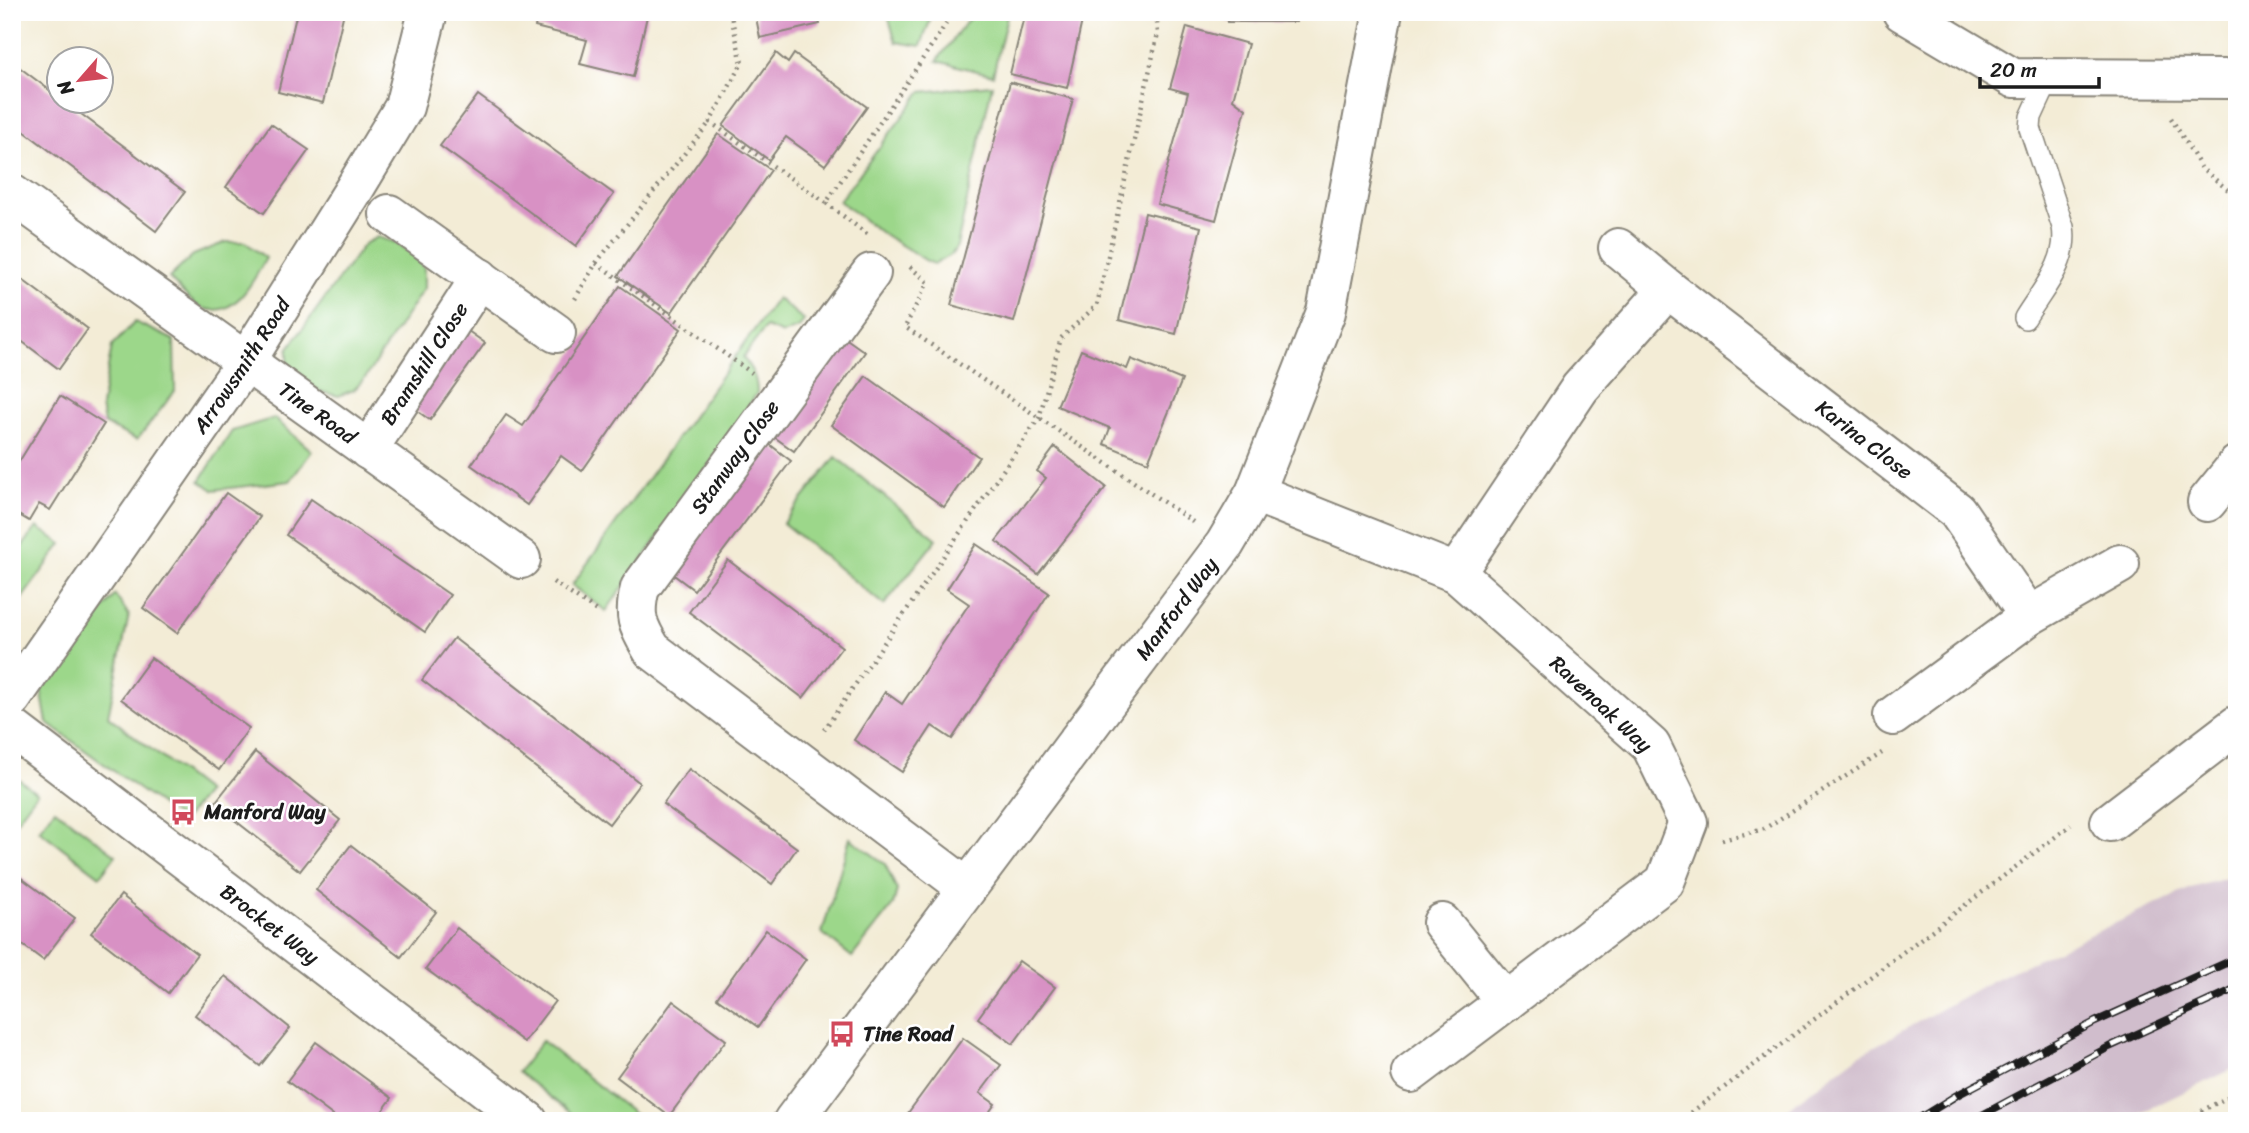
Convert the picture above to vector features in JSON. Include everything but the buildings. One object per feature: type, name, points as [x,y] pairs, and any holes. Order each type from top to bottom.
[{"type":"street","name":"Arrowsmith Road","points":[[12,698],[245,363],[404,107],[428,12]]},
{"type":"street","name":"Manford Way","points":[[793,1121],[1225,544],[1255,493],[1325,312],[1383,12]]},
{"type":"street","points":[[1902,12],[2013,78],[2229,79]]},
{"type":"street","name":"Tine Road","points":[[12,194],[521,559]]},
{"type":"street","name":"Bramshill Close","points":[[389,214],[556,333]]},
{"type":"street","name":"Karina Close","points":[[1618,248],[1957,511],[2029,616]]},
{"type":"street","name":"Stanway Close","points":[[652,650],[638,627],[635,607],[640,588],[879,261]]},
{"type":"street","name":"Bramshill Close","points":[[368,450],[480,278]]},
{"type":"street","points":[[1457,573],[1580,388],[1668,289]]},
{"type":"street","points":[[2207,502],[2237,465]]},
{"type":"street","name":"Ravenoak Way","points":[[1255,493],[1457,573],[1651,746],[1688,822],[1665,882],[1411,1073]]},
{"type":"street","points":[[1893,716],[2029,616],[2120,564]]},
{"type":"street","points":[[652,650],[966,887]]},
{"type":"street","points":[[2110,821],[2237,725]]},
{"type":"street","name":"Brocket Way","points":[[12,729],[528,1121]]},
{"type":"street","points":[[1442,923],[1506,1002]]},
{"type":"lane","points":[[2025,318],[2062,258],[2066,242],[2030,128],[2031,117],[2049,78]]},
{"type":"path","points":[[556,333],[596,263],[710,122],[742,63],[730,12]]},
{"type":"path","points":[[826,203],[954,12]]},
{"type":"path","points":[[802,763],[1039,418],[1061,338],[1097,304],[1158,33],[1156,12]]},
{"type":"path","points":[[2147,79],[2202,169],[2237,197]]},
{"type":"path","points":[[710,122],[826,203],[879,261],[929,282],[905,327],[1225,544]]},
{"type":"path","points":[[596,263],[781,394]]},
{"type":"path","points":[[521,559],[652,650]]},
{"type":"path","points":[[1677,851],[1764,829],[1883,752],[1893,716]]},
{"type":"path","points":[[1680,1121],[2075,823],[2110,821]]},
{"type":"path","points":[[2183,1121],[2237,1093]]},
{"type":"shaded area","points":[[2237,875],[2237,1067],[2123,1121],[1771,1121],[1859,1055],[1991,981],[2191,888]]},
{"type":"green space","points":[[881,12],[933,12],[921,46],[896,42],[888,16],[881,16]]},
{"type":"green space","points":[[974,12],[1008,12],[993,75],[937,61]]},
{"type":"green space","points":[[992,85],[957,246],[952,254],[934,264],[927,261],[880,232],[839,201],[921,92]]},
{"type":"green space","points":[[377,237],[394,242],[412,253],[424,268],[424,288],[366,377],[354,390],[338,396],[322,392],[303,381],[288,363],[288,349],[364,244]]},
{"type":"green space","points":[[226,242],[245,242],[266,258],[249,287],[234,303],[214,310],[202,308],[169,278],[193,255]]},
{"type":"green space","points":[[777,298],[804,320],[800,327],[783,334],[766,327],[743,357],[753,374],[757,393],[606,611],[572,585]]},
{"type":"green space","points":[[135,322],[174,340],[175,391],[137,440],[104,424],[101,406],[112,346]]},
{"type":"green space","points":[[274,418],[312,451],[290,481],[213,490],[200,481],[232,431]]},
{"type":"green space","points":[[836,457],[937,539],[884,605],[783,523]]},
{"type":"green space","points":[[37,527],[62,544],[12,612],[12,547],[18,552]]},
{"type":"green space","points":[[115,595],[129,615],[108,716],[207,792],[183,821],[47,723],[41,689]]},
{"type":"green space","points":[[12,774],[37,793],[12,827]]},
{"type":"green space","points":[[55,809],[116,855],[100,876],[39,830]]},
{"type":"green space","points":[[850,838],[885,864],[897,890],[893,905],[852,957],[822,933]]},
{"type":"green space","points":[[542,1041],[643,1121],[581,1121],[518,1072]]},
{"type":"railway","points":[[1915,1121],[1957,1095],[2095,1022],[2237,958]]},
{"type":"railway","points":[[1971,1121],[2109,1047],[2237,988]]},
{"type":"place","name":"Manford Way","points":[[183,812]]},
{"type":"place","name":"Tine Road","points":[[842,1034]]}]
